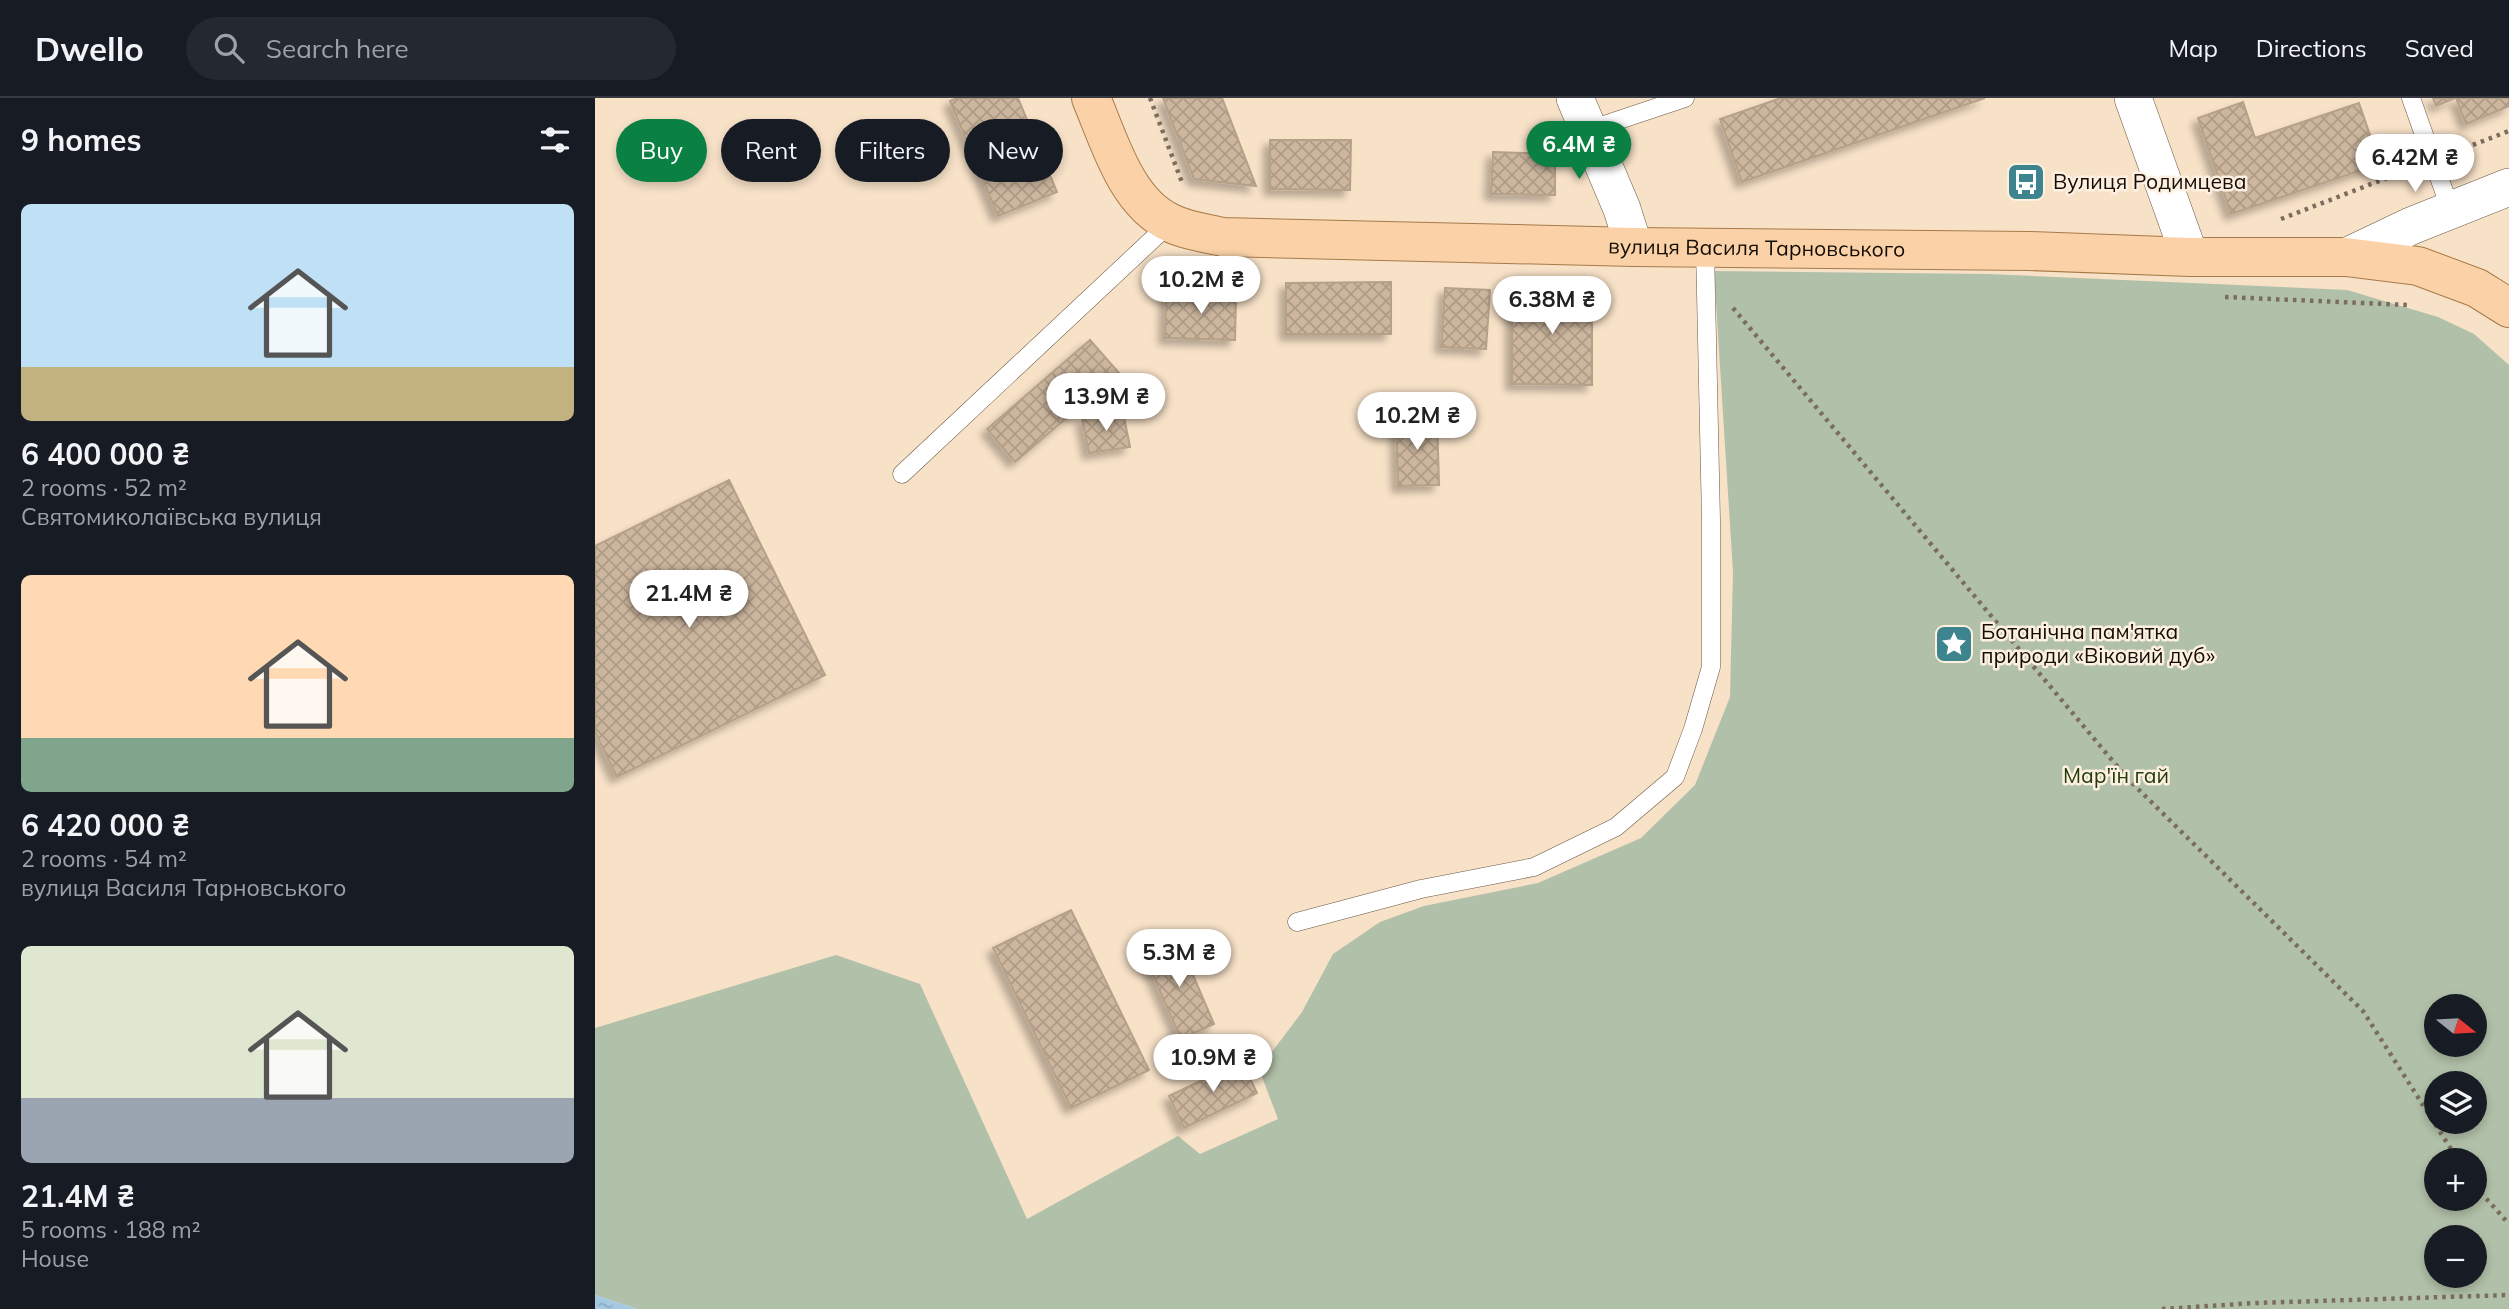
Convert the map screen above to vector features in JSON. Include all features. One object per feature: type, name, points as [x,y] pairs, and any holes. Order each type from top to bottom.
[{"type":"main road","points":[[1091,98],[1125,175],[1142,201],[1179,208]]},
{"type":"main road","name":"вулиця Василя Тарновського","points":[[1179,208],[1223,237],[1633,247],[1706,263],[2029,251],[2190,257],[2346,257],[2418,266],[2477,288],[2509,307]]},
{"type":"street","points":[[2133,98],[2190,257]]},
{"type":"street","points":[[1582,114],[1629,227],[1633,247]]},
{"type":"street","name":"вулиця Василя Тарновського","points":[[2346,257],[2509,187]]},
{"type":"lane","points":[[1582,114],[1685,98]]},
{"type":"lane","points":[[2411,98],[2451,211]]},
{"type":"lane","points":[[902,474],[1179,208]]},
{"type":"lane","points":[[1297,922],[1421,888],[1534,867],[1616,827],[1675,777],[1693,729],[1711,667],[1706,263]]},
{"type":"path","points":[[1150,98],[1178,178],[1179,208]]},
{"type":"path","points":[[2433,160],[2509,131]]},
{"type":"path","points":[[1706,263],[2127,778],[2363,1011],[2450,1148]]},
{"type":"path","points":[[2217,297],[2414,305]]},
{"type":"path","points":[[2487,1199],[2509,1224]]},
{"type":"path","points":[[2162,1309],[2268,1302],[2509,1295]]},
{"type":"green space","name":"Мар'їн гай","points":[[1714,271],[1988,274],[2347,290],[2438,317],[2474,334],[2509,365],[2509,1309],[638,1309],[595,1295],[595,1028],[836,955],[920,984],[1027,1219],[1178,1136],[1200,1154],[1278,1119],[1259,1069],[1302,1012],[1333,954],[1380,922],[1424,906],[1538,883],[1641,838],[1695,785],[1730,697],[1733,572]]},
{"type":"water","points":[[595,1295],[638,1309],[595,1309]]},
{"type":"building","points":[[957,98],[1018,98],[1027,119],[964,119],[964,135],[950,101]]},
{"type":"building","points":[[1163,98],[1222,98],[1256,186],[1194,179]]},
{"type":"building","points":[[1781,98],[1985,98],[1742,182],[1720,119]]},
{"type":"building","points":[[2433,98],[2455,98],[2436,106]]},
{"type":"building","points":[[2456,98],[2509,98],[2509,106],[2466,124]]},
{"type":"building","points":[[2243,102],[2255,138],[2359,103],[2380,164],[2231,214],[2198,118]]},
{"type":"building","points":[[1270,140],[1351,140],[1350,190],[1270,189]]},
{"type":"building","points":[[1493,152],[1555,154],[1555,195],[1491,194]]},
{"type":"building","points":[[984,182],[1053,182],[1057,192],[998,216]]},
{"type":"building","points":[[1391,282],[1391,334],[1286,334],[1286,283]]},
{"type":"building","points":[[1445,288],[1490,290],[1486,349],[1441,347]]},
{"type":"building","points":[[1512,288],[1592,288],[1592,385],[1512,384]]},
{"type":"building","points":[[1166,293],[1236,295],[1235,340],[1165,338]]},
{"type":"building","points":[[1090,340],[1119,373],[1015,462],[987,429]]},
{"type":"building","points":[[1123,412],[1130,447],[1089,453],[1082,419]]},
{"type":"building","points":[[1437,417],[1439,485],[1398,486],[1396,418]]},
{"type":"building","points":[[729,480],[825,675],[617,777],[595,732],[595,546]]},
{"type":"building","points":[[1071,910],[1149,1070],[1071,1108],[993,948]]},
{"type":"building","points":[[1178,940],[1214,1024],[1181,1039],[1144,955]]},
{"type":"building","points":[[1242,1061],[1257,1093],[1184,1128],[1169,1096]]},
{"type":"place","name":"Вулиця Родимцева","points":[[2026,182]]},
{"type":"place","name":"Ботанічна пам'ятка природи «Віковий дуб»","points":[[1954,644]]}]
